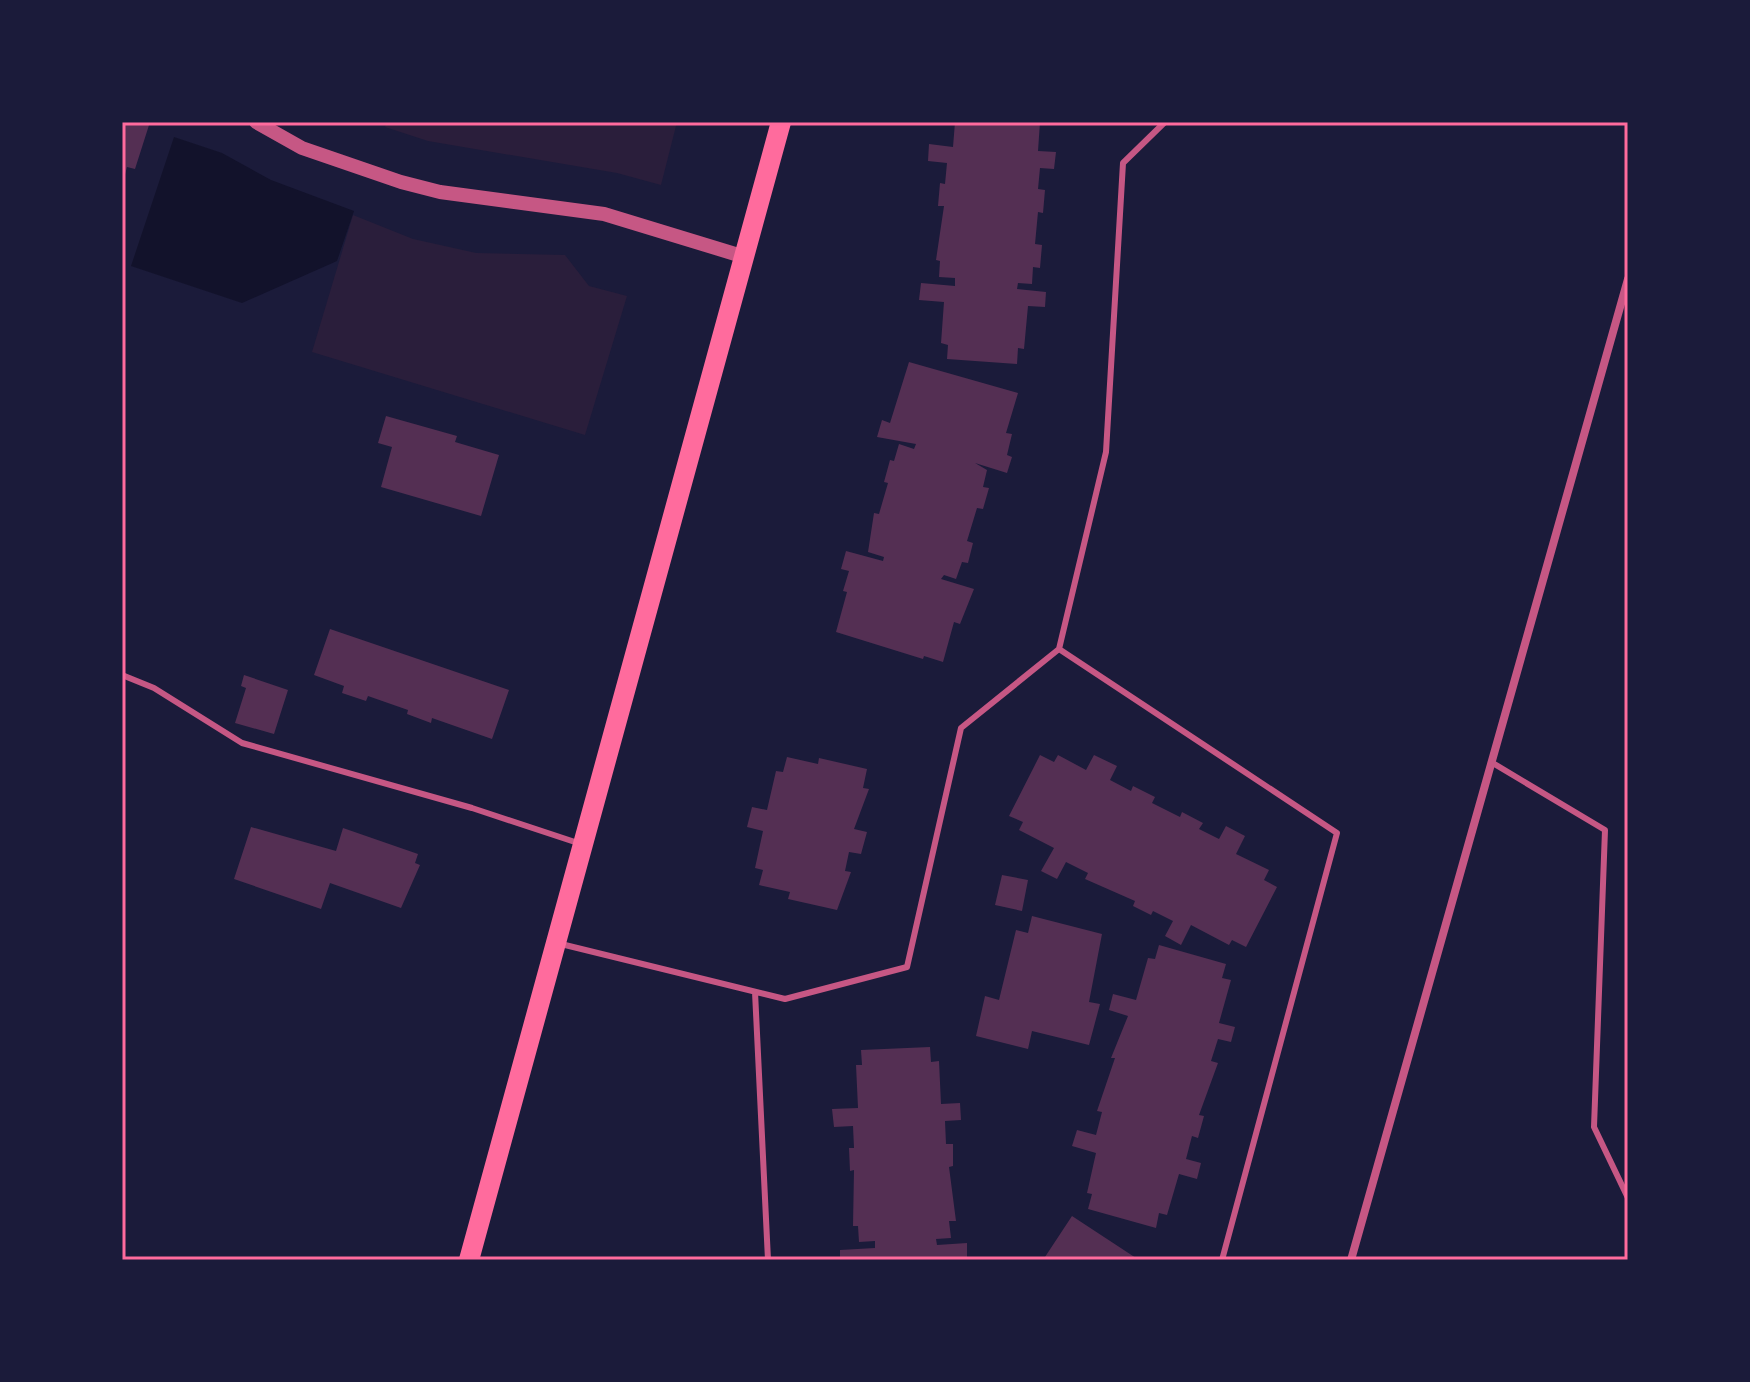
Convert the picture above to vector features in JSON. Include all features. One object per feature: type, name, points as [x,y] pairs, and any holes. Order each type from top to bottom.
[{"type":"main road","points":[[469,1260],[781,122]]},
{"type":"street","points":[[256,122],[302,148],[401,182],[440,192],[604,214],[745,257]]},
{"type":"street","points":[[1351,1260],[1489,761],[1628,279]]},
{"type":"lane","points":[[557,943],[785,999],[907,967],[961,728],[1059,649],[1106,452],[1123,163],[1165,122]]},
{"type":"lane","points":[[1059,649],[1337,833],[1222,1260]]},
{"type":"lane","points":[[122,675],[154,688],[242,743],[472,808],[584,845]]},
{"type":"lane","points":[[1489,761],[1605,830],[1594,1127],[1628,1198]]},
{"type":"lane","points":[[755,992],[768,1260]]},
{"type":"shaded area","points":[[387,122],[677,122],[661,185],[617,173],[428,141],[385,127]]},
{"type":"shaded area","points":[[174,137],[222,153],[271,180],[354,211],[337,261],[242,303],[131,266]]},
{"type":"shaded area","points":[[353,215],[413,239],[476,253],[565,255],[589,286],[627,296],[585,435],[312,352]]},
{"type":"building","points":[[122,122],[150,122],[135,169],[127,167],[123,182]]},
{"type":"building","points":[[955,122],[1040,122],[1038,151],[1056,152],[1054,169],[1040,168],[1038,189],[1045,190],[1043,213],[1038,212],[1035,244],[1042,245],[1040,268],[1033,267],[1032,284],[1018,283],[1017,289],[1046,292],[1045,307],[1028,306],[1024,349],[1018,348],[1017,364],[947,359],[948,345],[941,343],[944,302],[919,300],[921,283],[955,286],[955,278],[939,277],[940,261],[936,260],[944,206],[938,206],[940,183],[945,184],[947,163],[928,161],[929,144],[953,147]]},
{"type":"building","points":[[909,362],[1018,393],[1006,433],[1012,434],[1007,455],[1012,457],[1007,473],[975,463],[987,470],[983,487],[989,488],[983,509],[977,508],[967,541],[973,543],[968,563],[962,562],[956,579],[944,575],[941,579],[974,589],[960,624],[954,622],[943,662],[924,656],[923,659],[836,632],[847,592],[843,591],[849,571],[841,569],[846,551],[883,561],[884,557],[868,552],[874,513],[879,514],[888,483],[884,482],[890,460],[894,461],[899,444],[914,449],[916,444],[877,437],[882,420],[890,423]]},
{"type":"building","points":[[386,416],[457,436],[455,442],[499,455],[481,516],[381,487],[392,447],[378,443]]},
{"type":"building","points":[[330,629],[509,690],[492,739],[432,718],[431,723],[407,714],[408,710],[368,696],[366,701],[342,693],[344,686],[314,675]]},
{"type":"building","points":[[244,675],[288,690],[274,734],[235,723],[246,688],[241,686]]},
{"type":"building","points":[[1040,755],[1054,762],[1058,755],[1086,770],[1094,755],[1117,766],[1110,780],[1131,791],[1133,786],[1155,797],[1152,803],[1180,817],[1182,812],[1203,823],[1199,829],[1219,839],[1226,826],[1245,836],[1236,854],[1269,870],[1264,880],[1277,887],[1246,947],[1232,940],[1229,945],[1191,925],[1181,945],[1165,936],[1173,921],[1153,911],[1151,915],[1133,906],[1135,901],[1085,879],[1088,873],[1066,862],[1057,879],[1041,871],[1054,848],[1019,830],[1023,822],[1009,816]]},
{"type":"building","points":[[787,757],[818,764],[819,758],[867,769],[863,788],[869,789],[854,829],[867,832],[861,854],[849,852],[845,871],[851,872],[837,910],[788,899],[790,892],[759,885],[763,870],[755,868],[763,831],[747,827],[752,807],[767,810],[776,771],[783,772]]},
{"type":"building","points":[[251,827],[336,851],[343,828],[418,854],[415,863],[420,865],[401,908],[330,883],[321,909],[234,879]]},
{"type":"building","points":[[1002,875],[1028,880],[1022,911],[995,905]]},
{"type":"building","points":[[1032,916],[1102,934],[1089,1002],[1100,1004],[1089,1045],[1032,1031],[1028,1049],[976,1036],[985,996],[999,1000],[1016,930],[1028,933]]},
{"type":"building","points":[[1159,945],[1226,964],[1222,978],[1231,980],[1219,1023],[1235,1027],[1231,1042],[1218,1039],[1211,1061],[1218,1063],[1199,1115],[1204,1116],[1198,1138],[1192,1136],[1186,1159],[1201,1163],[1197,1179],[1179,1174],[1167,1215],[1159,1213],[1156,1228],[1088,1209],[1092,1194],[1087,1193],[1096,1153],[1072,1146],[1077,1130],[1096,1135],[1102,1112],[1097,1111],[1115,1058],[1111,1058],[1128,1016],[1109,1010],[1113,994],[1136,1000],[1148,958],[1155,959]]},
{"type":"building","points":[[930,1047],[931,1062],[939,1061],[941,1104],[960,1103],[961,1120],[945,1121],[946,1144],[953,1144],[953,1166],[949,1167],[956,1221],[949,1221],[951,1238],[936,1239],[937,1245],[967,1243],[967,1260],[840,1260],[840,1250],[875,1248],[875,1241],[859,1242],[858,1226],[853,1226],[854,1170],[850,1171],[849,1148],[854,1148],[853,1126],[834,1127],[832,1109],[858,1108],[856,1065],[862,1065],[861,1050]]},
{"type":"building","points":[[1072,1216],[1136,1258],[1135,1260],[1043,1260]]}]
